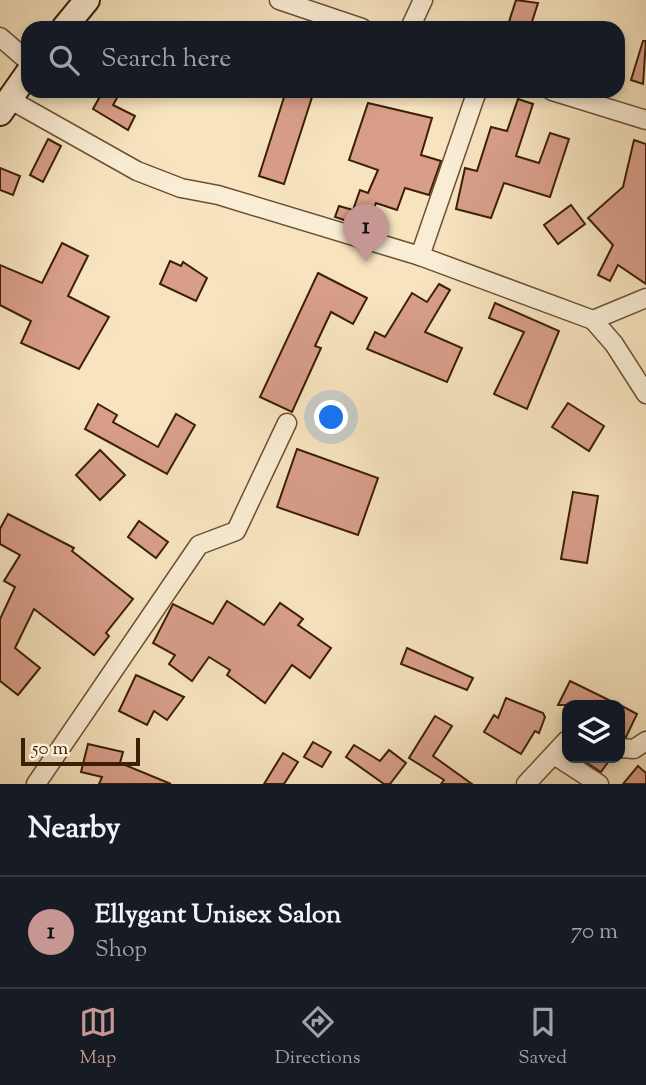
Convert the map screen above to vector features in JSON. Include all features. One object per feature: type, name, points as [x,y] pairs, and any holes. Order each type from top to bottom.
[{"type":"street","points":[[70,21],[87,0]]},
{"type":"street","points":[[279,0],[341,21]]},
{"type":"street","points":[[413,21],[423,0]]},
{"type":"street","points":[[0,37],[21,55]]},
{"type":"street","points":[[21,83],[4,106],[136,171],[181,188],[218,195],[420,256],[593,320],[614,344],[646,394]]},
{"type":"street","points":[[420,256],[475,98]]},
{"type":"street","points":[[575,98],[646,120]]},
{"type":"street","points":[[593,320],[646,298]]},
{"type":"street","points":[[36,784],[199,545],[236,531],[288,423]]},
{"type":"street","points":[[625,748],[634,749],[646,741]]},
{"type":"street","points":[[526,784],[562,746]]},
{"type":"street","points":[[554,755],[599,784]]},
{"type":"building","points":[[516,0],[538,3],[532,21],[509,21]]},
{"type":"building","points":[[643,41],[646,41],[643,84],[631,80]]},
{"type":"building","points":[[99,98],[117,98],[113,105],[135,116],[128,130],[93,109]]},
{"type":"building","points":[[284,98],[312,98],[284,184],[259,176]]},
{"type":"building","points":[[518,99],[533,104],[516,156],[539,163],[550,133],[569,139],[550,197],[504,183],[491,218],[456,209],[465,168],[477,171],[491,127],[507,131]]},
{"type":"building","points":[[368,103],[432,118],[421,155],[441,161],[429,195],[405,188],[397,210],[376,203],[368,224],[355,219],[353,223],[335,217],[339,206],[353,210],[360,190],[368,193],[378,170],[349,160]]},
{"type":"building","points":[[48,139],[61,146],[43,182],[30,175]]},
{"type":"building","points":[[634,140],[646,144],[646,284],[618,265],[610,281],[598,275],[613,245],[588,218],[623,187]]},
{"type":"building","points":[[0,168],[20,176],[13,195],[0,190]]},
{"type":"building","points":[[571,205],[585,224],[558,244],[544,225]]},
{"type":"building","points":[[62,243],[88,256],[68,296],[109,317],[79,369],[21,343],[31,321],[0,305],[0,265],[42,283]]},
{"type":"building","points":[[170,261],[181,266],[183,262],[207,278],[196,301],[160,284]]},
{"type":"building","points":[[318,273],[367,298],[353,324],[331,312],[315,346],[321,348],[292,412],[260,397]]},
{"type":"building","points":[[439,284],[450,290],[425,332],[462,348],[447,382],[367,349],[375,332],[385,337],[412,293],[427,302]]},
{"type":"building","points":[[495,303],[559,331],[527,409],[494,394],[524,332],[489,318]]},
{"type":"building","points":[[568,403],[604,426],[589,451],[552,427]]},
{"type":"building","points":[[98,404],[117,415],[113,422],[158,447],[176,414],[195,425],[167,474],[85,429]]},
{"type":"building","points":[[297,449],[378,478],[358,535],[277,507]]},
{"type":"building","points":[[100,450],[125,475],[100,500],[76,475]]},
{"type":"building","points":[[573,492],[598,496],[587,563],[561,559]]},
{"type":"building","points":[[8,514],[74,548],[72,551],[133,599],[106,633],[109,636],[94,655],[34,609],[15,648],[40,668],[18,695],[0,681],[0,619],[15,587],[4,581],[20,555],[0,544],[0,529]]},
{"type":"building","points":[[139,521],[168,542],[156,558],[128,537]]},
{"type":"building","points":[[227,601],[264,625],[280,603],[303,619],[298,625],[331,648],[310,678],[292,665],[265,703],[227,675],[230,670],[209,657],[192,681],[169,664],[175,655],[153,643],[173,604],[213,624]]},
{"type":"building","points":[[407,648],[473,678],[467,690],[401,664]]},
{"type":"building","points":[[136,675],[184,697],[167,720],[154,711],[147,725],[119,711]]},
{"type":"building","points":[[570,681],[609,700],[562,700],[562,705],[558,705]]},
{"type":"building","points":[[506,698],[543,713],[545,717],[539,733],[535,731],[521,754],[484,732],[494,715],[498,718]]},
{"type":"building","points":[[625,708],[637,714],[625,737]]},
{"type":"building","points":[[435,716],[452,726],[433,756],[472,784],[441,784],[444,780],[409,758]]},
{"type":"building","points":[[313,742],[331,752],[322,767],[304,757]]},
{"type":"building","points":[[88,744],[123,752],[120,763],[171,784],[99,784],[102,777],[81,772]]},
{"type":"building","points":[[354,745],[380,761],[389,750],[406,763],[390,784],[384,784],[346,757]]},
{"type":"building","points":[[283,753],[298,762],[284,784],[264,784]]},
{"type":"building","points":[[587,763],[607,763],[601,772]]},
{"type":"building","points":[[638,766],[646,773],[646,784],[623,784]]},
{"type":"place","name":"Ellygant Unisex Salon","points":[[366,262]]}]
